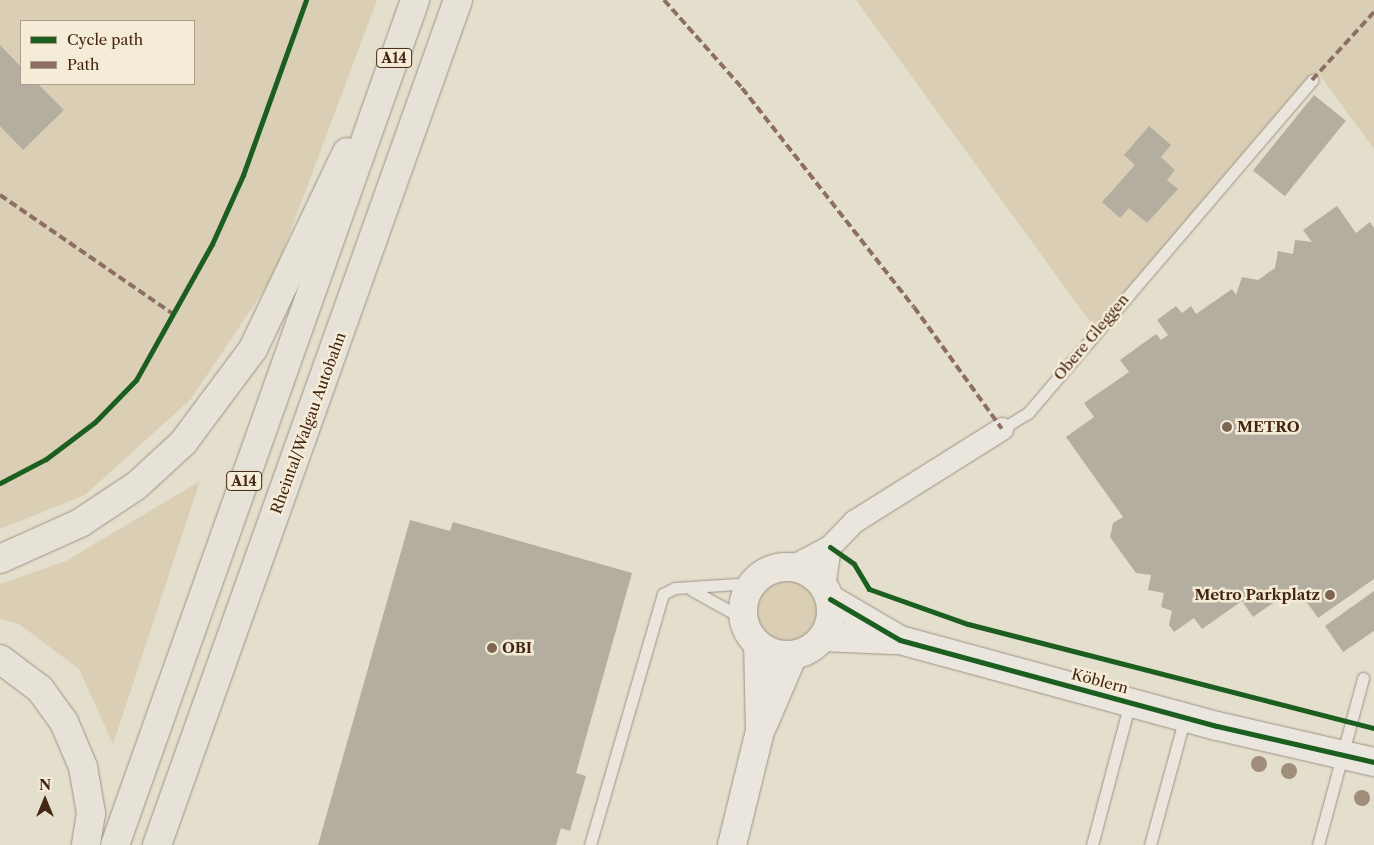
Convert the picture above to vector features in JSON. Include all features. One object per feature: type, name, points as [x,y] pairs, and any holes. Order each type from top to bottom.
[{"type":"highway","name":"A14","points":[[115,845],[415,0]]},
{"type":"highway","name":"Rheintal/Walgau Autobahn","points":[[157,845],[458,0]]},
{"type":"highway","points":[[0,559],[80,523],[136,486],[183,443],[253,348],[302,251],[336,165],[373,117]]},
{"type":"highway","points":[[0,659],[40,689],[64,722],[83,767],[91,813],[86,845]]},
{"type":"street","name":"Obere Gleggen","points":[[792,567],[830,547],[854,522],[1002,429]]},
{"type":"street","points":[[792,567],[771,570],[753,583],[746,594],[744,618],[758,644],[768,651],[793,654],[823,637],[832,613],[827,593],[830,547]]},
{"type":"street","name":"Köblern","points":[[792,567],[810,574],[827,593],[900,640]]},
{"type":"street","name":"Köblern","points":[[823,637],[900,640],[1185,717],[1374,762]]},
{"type":"street","points":[[758,644],[760,731]]},
{"type":"street","points":[[732,845],[760,731],[793,654]]},
{"type":"lane","name":"Obere Gleggen","points":[[1002,429],[1028,413],[1312,80]]},
{"type":"lane","points":[[590,845],[663,594],[675,588],[692,590],[753,583]]},
{"type":"lane","points":[[692,590],[744,618]]},
{"type":"lane","points":[[1318,845],[1362,678]]},
{"type":"lane","points":[[1092,845],[1130,702]]},
{"type":"lane","points":[[1150,845],[1185,717]]},
{"type":"shaded area","points":[[0,0],[377,0],[274,275],[191,399],[85,495],[0,529]]},
{"type":"shaded area","points":[[856,0],[1374,0],[1374,149],[1319,74],[1252,160],[1093,326]]},
{"type":"shaded area","points":[[200,481],[113,744],[79,669],[19,624],[0,619],[0,584],[66,561]]},
{"type":"shaded area","points":[[788,580],[800,582],[811,589],[818,600],[820,612],[818,624],[811,635],[800,642],[788,644],[776,642],[765,635],[758,624],[756,612],[758,600],[765,589],[776,582]]},
{"type":"building","points":[[0,45],[20,66],[20,85],[39,85],[64,110],[23,150],[0,126]]},
{"type":"building","points":[[1314,95],[1346,121],[1285,196],[1253,170]]},
{"type":"building","points":[[1149,126],[1171,145],[1161,157],[1175,170],[1167,180],[1178,189],[1147,223],[1129,208],[1120,218],[1102,202],[1135,165],[1124,155]]},
{"type":"building","name":"METRO","points":[[1337,206],[1356,233],[1370,222],[1374,228],[1374,579],[1318,618],[1296,587],[1253,617],[1242,601],[1202,629],[1194,618],[1174,632],[1169,625],[1172,611],[1161,607],[1164,593],[1148,590],[1151,575],[1136,573],[1110,537],[1113,523],[1123,517],[1066,437],[1094,417],[1084,403],[1129,372],[1120,360],[1156,334],[1161,340],[1168,335],[1157,320],[1176,306],[1182,313],[1191,306],[1196,314],[1232,289],[1236,295],[1242,277],[1258,280],[1275,268],[1278,251],[1293,254],[1295,240],[1312,242],[1303,230]]},
{"type":"building","name":"OBI","points":[[410,520],[450,531],[453,522],[632,573],[576,773],[586,776],[570,831],[561,828],[556,845],[318,845]]},
{"type":"building","points":[[1374,591],[1374,631],[1343,652],[1325,626]]},
{"type":"marked path","points":[[664,0],[742,88],[914,307],[1002,429]]},
{"type":"marked path","points":[[1312,80],[1374,12]]},
{"type":"marked path","points":[[0,195],[172,313]]},
{"type":"cycle path","points":[[0,483],[46,459],[95,422],[136,380],[212,244],[243,175],[306,0]]},
{"type":"cycle path","points":[[830,547],[854,564],[869,589],[968,624],[1374,728]]},
{"type":"cycle path","points":[[830,599],[900,640],[1217,726],[1374,762]]},
{"type":"place","name":"METRO","points":[[1227,427]]},
{"type":"place","name":"Metro Parkplatz","points":[[1330,595]]},
{"type":"place","name":"OBI","points":[[492,648]]}]
